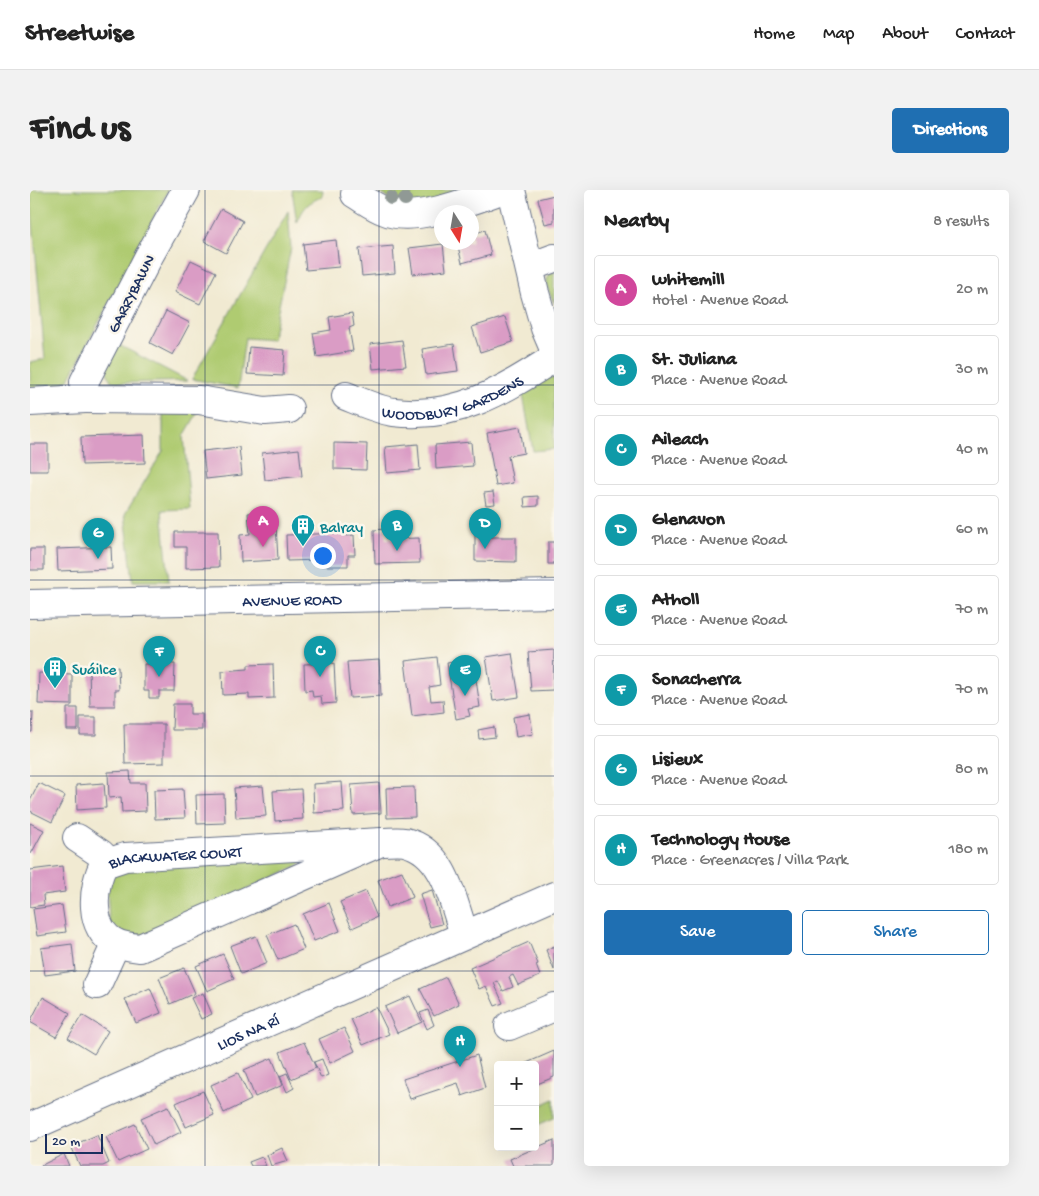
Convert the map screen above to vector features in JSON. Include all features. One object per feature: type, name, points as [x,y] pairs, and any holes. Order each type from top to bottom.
[{"type":"street","name":"GARRYBAWN","points":[[85,399],[84,382],[149,256],[186,190]]},
{"type":"street","points":[[355,194],[386,212],[402,214],[443,210],[501,190]]},
{"type":"street","points":[[511,190],[542,263],[545,328],[554,349]]},
{"type":"street","name":"WOODBURY GARDENS","points":[[346,396],[392,412],[421,413],[444,411],[482,400],[516,383],[554,358]]},
{"type":"street","points":[[30,402],[85,399],[199,400],[265,411],[289,409]]},
{"type":"street","name":"AVENUE ROAD","points":[[30,604],[554,594]]},
{"type":"street","points":[[77,838],[101,854],[109,862]]},
{"type":"street","name":"BLACKWATER COURT","points":[[381,842],[140,948],[116,943],[107,937],[101,928],[94,900],[97,877],[104,864],[125,857],[381,842],[406,842],[426,853],[437,864],[446,882],[464,934]]},
{"type":"street","name":"LIOS NA RÍ","points":[[30,1127],[464,934],[554,896]]},
{"type":"street","points":[[97,985],[116,943]]},
{"type":"street","points":[[508,1026],[554,1007]]},
{"type":"green space","points":[[30,190],[168,190],[69,379],[60,386],[30,387],[30,362],[45,359]]},
{"type":"green space","points":[[292,190],[323,190],[322,197],[306,207],[297,223]]},
{"type":"green space","points":[[378,190],[471,190],[441,201],[423,203],[389,198]]},
{"type":"green space","points":[[288,211],[291,248],[272,340],[245,338],[238,388],[192,379]]},
{"type":"green space","points":[[554,271],[554,303],[548,290],[547,281],[550,274]]},
{"type":"green space","points":[[119,345],[188,381],[121,383],[111,381],[106,370]]},
{"type":"green space","points":[[554,378],[554,449],[533,451],[523,395],[543,379]]},
{"type":"green space","points":[[163,412],[198,412],[184,436],[190,509],[162,510],[169,581],[133,581],[125,514],[163,451]]},
{"type":"green space","points":[[299,859],[301,864],[137,941],[109,923],[107,880],[118,867]]},
{"type":"green space","points":[[554,1099],[554,1118],[539,1124],[539,1106]]},
{"type":"building","points":[[554,195],[554,222],[545,224],[538,199]]},
{"type":"building","points":[[221,209],[243,221],[226,253],[204,241]]},
{"type":"building","points":[[485,230],[491,255],[462,263],[459,250],[479,250],[479,232]]},
{"type":"building","points":[[336,240],[339,267],[306,270],[303,244]]},
{"type":"building","points":[[434,245],[434,250],[444,250],[446,270],[413,274],[409,248]]},
{"type":"building","points":[[393,246],[395,273],[362,276],[359,249]]},
{"type":"building","points":[[191,260],[216,272],[200,304],[175,292]]},
{"type":"building","points":[[166,311],[190,323],[173,355],[150,343]]},
{"type":"building","points":[[352,313],[354,326],[349,328],[353,351],[317,357],[313,333],[331,330],[329,317]]},
{"type":"building","points":[[505,317],[513,342],[480,352],[472,327]]},
{"type":"building","points":[[402,340],[406,366],[373,369],[370,344]]},
{"type":"building","points":[[454,344],[458,371],[426,375],[422,349]]},
{"type":"building","points":[[249,347],[285,350],[283,376],[247,374]]},
{"type":"building","points":[[520,427],[524,453],[508,456],[513,483],[496,486],[487,433]]},
{"type":"building","points":[[144,435],[145,463],[82,465],[81,437]]},
{"type":"building","points":[[471,442],[473,466],[436,469],[435,445]]},
{"type":"building","points":[[334,443],[367,444],[366,470],[334,469]]},
{"type":"building","points":[[30,444],[48,444],[48,471],[30,471]]},
{"type":"building","points":[[418,444],[420,470],[387,473],[385,447]]},
{"type":"building","points":[[239,447],[242,475],[206,479],[203,451]]},
{"type":"building","points":[[299,449],[302,476],[265,480],[262,453]]},
{"type":"building","points":[[493,492],[495,504],[486,505],[484,493]]},
{"type":"building","points":[[538,496],[538,506],[525,507],[524,497]]},
{"type":"building","points":[[262,512],[263,525],[276,524],[278,560],[241,562],[240,535],[250,534],[248,513]]},
{"type":"building","points":[[475,525],[490,525],[490,537],[516,537],[516,562],[475,561]]},
{"type":"building","points":[[385,529],[386,539],[419,538],[420,563],[375,564],[374,530]]},
{"type":"building","points":[[175,532],[218,532],[219,567],[186,568],[186,547],[175,547]]},
{"type":"building","points":[[346,533],[346,536],[354,535],[355,555],[348,555],[348,566],[321,566],[320,560],[287,561],[286,535]]},
{"type":"building","points":[[548,542],[554,542],[554,564],[548,564]]},
{"type":"building","points":[[111,547],[112,569],[58,571],[57,549]]},
{"type":"building","points":[[30,549],[44,549],[44,570],[30,570]]},
{"type":"building","points":[[554,650],[553,690],[531,691],[528,652]]},
{"type":"building","points":[[512,653],[519,697],[493,701],[486,657]]},
{"type":"building","points":[[437,657],[440,685],[429,687],[431,701],[443,700],[444,712],[412,716],[405,661]]},
{"type":"building","points":[[473,659],[480,707],[468,709],[470,716],[456,719],[447,663]]},
{"type":"building","points":[[379,660],[381,696],[350,698],[347,662]]},
{"type":"building","points":[[334,663],[336,703],[322,704],[321,696],[313,697],[312,690],[305,691],[304,664]]},
{"type":"building","points":[[144,664],[175,664],[174,691],[159,691],[159,698],[149,698],[149,691],[144,691]]},
{"type":"building","points":[[273,664],[274,698],[249,699],[249,694],[223,695],[222,671],[248,669],[248,665]]},
{"type":"building","points":[[89,667],[118,667],[119,690],[115,690],[115,706],[90,706]]},
{"type":"building","name":"Suáilce","points":[[39,673],[72,674],[72,705],[38,704]]},
{"type":"building","points":[[173,704],[190,704],[190,714],[202,714],[202,730],[172,730]]},
{"type":"building","points":[[67,708],[78,708],[78,730],[67,730]]},
{"type":"building","points":[[30,712],[33,712],[32,732],[30,732]]},
{"type":"building","points":[[530,714],[533,734],[516,737],[513,717]]},
{"type":"building","points":[[80,717],[96,717],[96,735],[80,735]]},
{"type":"building","points":[[124,724],[164,724],[164,763],[125,764]]},
{"type":"building","points":[[494,727],[495,737],[479,739],[478,730]]},
{"type":"building","points":[[130,771],[131,783],[145,783],[146,811],[122,812],[121,797],[109,798],[108,772]]},
{"type":"building","points":[[342,782],[344,811],[314,813],[313,784]]},
{"type":"building","points":[[39,783],[65,796],[52,822],[30,811],[30,801]]},
{"type":"building","points":[[104,783],[106,808],[77,810],[76,785]]},
{"type":"building","points":[[379,783],[381,813],[353,815],[351,785]]},
{"type":"building","points":[[263,786],[266,816],[236,818],[234,788]]},
{"type":"building","points":[[414,787],[415,817],[387,818],[386,788]]},
{"type":"building","points":[[183,789],[185,818],[155,819],[154,790]]},
{"type":"building","points":[[301,789],[303,819],[275,821],[273,791]]},
{"type":"building","points":[[224,794],[225,823],[197,824],[196,795]]},
{"type":"building","points":[[30,823],[44,830],[31,854],[30,853]]},
{"type":"building","points":[[62,866],[65,892],[43,895],[44,905],[30,907],[30,870]]},
{"type":"building","points":[[402,871],[413,897],[388,907],[378,880]]},
{"type":"building","points":[[432,890],[442,924],[430,927],[420,894]]},
{"type":"building","points":[[366,891],[377,917],[352,928],[340,902]]},
{"type":"building","points":[[329,903],[340,931],[314,941],[303,914]]},
{"type":"building","points":[[62,905],[66,932],[37,936],[33,909]]},
{"type":"building","points":[[294,924],[304,949],[278,960],[267,935]]},
{"type":"building","points":[[256,936],[267,963],[241,974],[230,946]]},
{"type":"building","points":[[529,942],[538,964],[536,965],[540,976],[518,985],[513,975],[509,977],[513,987],[503,991],[498,981],[494,983],[503,1003],[495,1006],[486,986],[479,989],[470,968]]},
{"type":"building","points":[[72,944],[75,971],[45,975],[41,948]]},
{"type":"building","points":[[554,946],[554,970],[546,950]]},
{"type":"building","points":[[223,954],[234,979],[207,991],[196,966]]},
{"type":"building","points":[[184,968],[195,993],[170,1004],[159,978]]},
{"type":"building","points":[[446,977],[459,1004],[434,1016],[420,989]]},
{"type":"building","points":[[150,988],[161,1013],[136,1023],[125,999]]},
{"type":"building","points":[[203,993],[212,1014],[201,1019],[191,998]]},
{"type":"building","points":[[410,996],[422,1022],[397,1033],[385,1007]]},
{"type":"building","points":[[43,997],[70,1013],[56,1037],[30,1022]]},
{"type":"building","points":[[376,1007],[389,1034],[363,1045],[351,1019]]},
{"type":"building","points":[[428,1010],[434,1025],[427,1029],[420,1013]]},
{"type":"building","points":[[82,1015],[108,1031],[94,1054],[68,1038]]},
{"type":"building","points":[[344,1028],[355,1051],[330,1063],[319,1039]]},
{"type":"building","points":[[304,1042],[316,1068],[291,1079],[280,1052]]},
{"type":"building","points":[[554,1051],[554,1077],[539,1083],[539,1061],[531,1061]]},
{"type":"building","points":[[477,1055],[485,1088],[462,1096],[458,1083],[410,1099],[403,1079]]},
{"type":"building","points":[[272,1058],[283,1085],[255,1097],[244,1070]]},
{"type":"building","points":[[322,1059],[328,1075],[321,1078],[314,1062]]},
{"type":"building","points":[[238,1073],[251,1100],[224,1113],[211,1085]]},
{"type":"building","points":[[287,1073],[294,1088],[287,1092],[280,1076]]},
{"type":"building","points":[[203,1091],[214,1115],[186,1127],[176,1103]]},
{"type":"building","points":[[168,1106],[181,1132],[154,1145],[141,1118]]},
{"type":"building","points":[[135,1124],[147,1149],[118,1162],[106,1137]]},
{"type":"building","points":[[97,1135],[109,1163],[103,1166],[80,1166],[71,1146]]},
{"type":"building","points":[[554,1140],[554,1166],[513,1166],[510,1159],[529,1151],[539,1151],[539,1146]]},
{"type":"building","points":[[282,1148],[288,1161],[271,1166],[267,1155]]},
{"type":"building","points":[[64,1154],[69,1166],[40,1166]]},
{"type":"building","points":[[262,1157],[266,1166],[251,1166],[249,1162]]},
{"type":"place","name":"whitemill","points":[[263,547]]},
{"type":"place","name":"Balray","points":[[303,547]]},
{"type":"place","name":"Glenavon","points":[[485,549]]},
{"type":"place","name":"St. Juliana","points":[[397,551]]},
{"type":"place","name":"Lisieux","points":[[98,559]]},
{"type":"place","name":"Sonacherra","points":[[159,677]]},
{"type":"place","name":"Aileach","points":[[320,677]]},
{"type":"place","name":"Suáilce","points":[[55,689]]},
{"type":"place","name":"Atholl","points":[[465,696]]},
{"type":"place","name":"Technology House","points":[[460,1067]]}]
